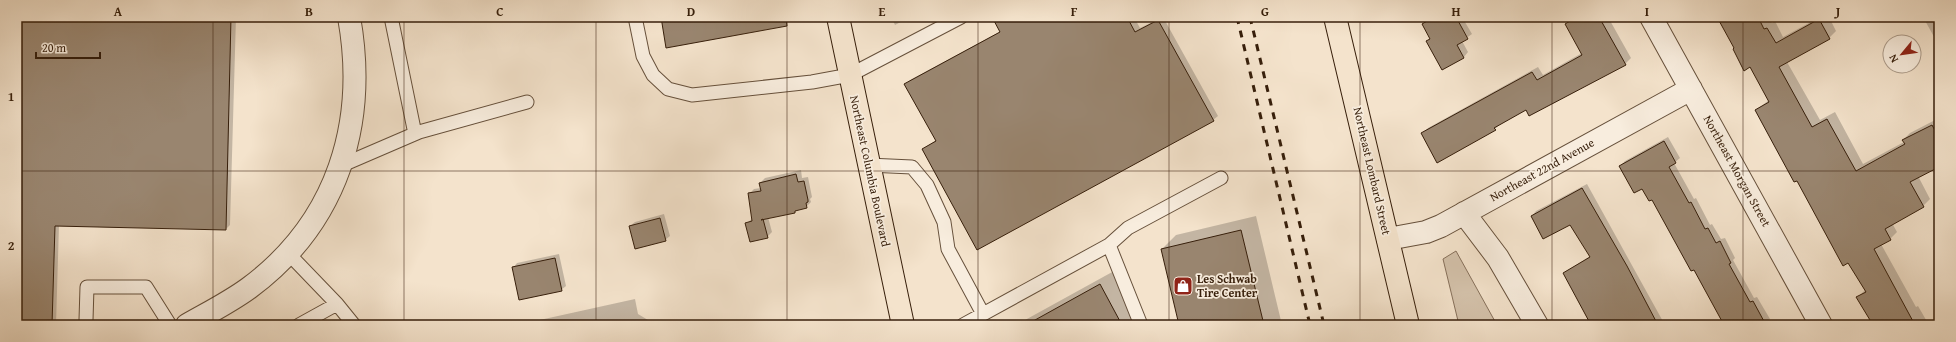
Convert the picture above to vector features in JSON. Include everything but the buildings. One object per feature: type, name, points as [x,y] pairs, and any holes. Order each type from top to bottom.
[{"type":"main road","name":"Northeast Columbia Boulevard","points":[[838,17],[868,165],[903,325]]},
{"type":"main road","name":"Northeast Lombard Street","points":[[1335,17],[1408,325]]},
{"type":"street","points":[[187,325],[222,306],[249,288],[274,267],[298,242],[317,214],[335,182],[353,118],[356,82],[349,17]]},
{"type":"street","name":"Northeast Morgan Street","points":[[1651,17],[1821,325]]},
{"type":"street","name":"Northeast 22nd Avenue","points":[[1388,239],[1426,232],[1464,213],[1692,89]]},
{"type":"street","points":[[1464,213],[1502,264],[1537,325]]},
{"type":"lane","points":[[391,17],[415,134]]},
{"type":"lane","points":[[635,17],[643,56],[653,75],[668,89],[692,95],[812,82],[850,75],[961,17]]},
{"type":"lane","points":[[340,166],[415,134],[527,102]]},
{"type":"lane","points":[[868,165],[912,167],[927,185],[944,222],[948,248],[983,314]]},
{"type":"lane","points":[[963,325],[1109,245],[1128,228],[1221,178]]},
{"type":"lane","points":[[1109,245],[1141,325]]},
{"type":"lane","points":[[287,252],[337,304],[354,325]]},
{"type":"lane","points":[[86,320],[87,287],[146,287],[170,325]]},
{"type":"lane","points":[[299,325],[337,304]]},
{"type":"shaded area","points":[[1456,251],[1497,325],[1459,325],[1443,259]]},
{"type":"railway","points":[[1237,17],[1310,325]]},
{"type":"railway","points":[[1250,17],[1324,325]]},
{"type":"place","name":"Les Schwab Tire Center","points":[[1183,286]]}]
